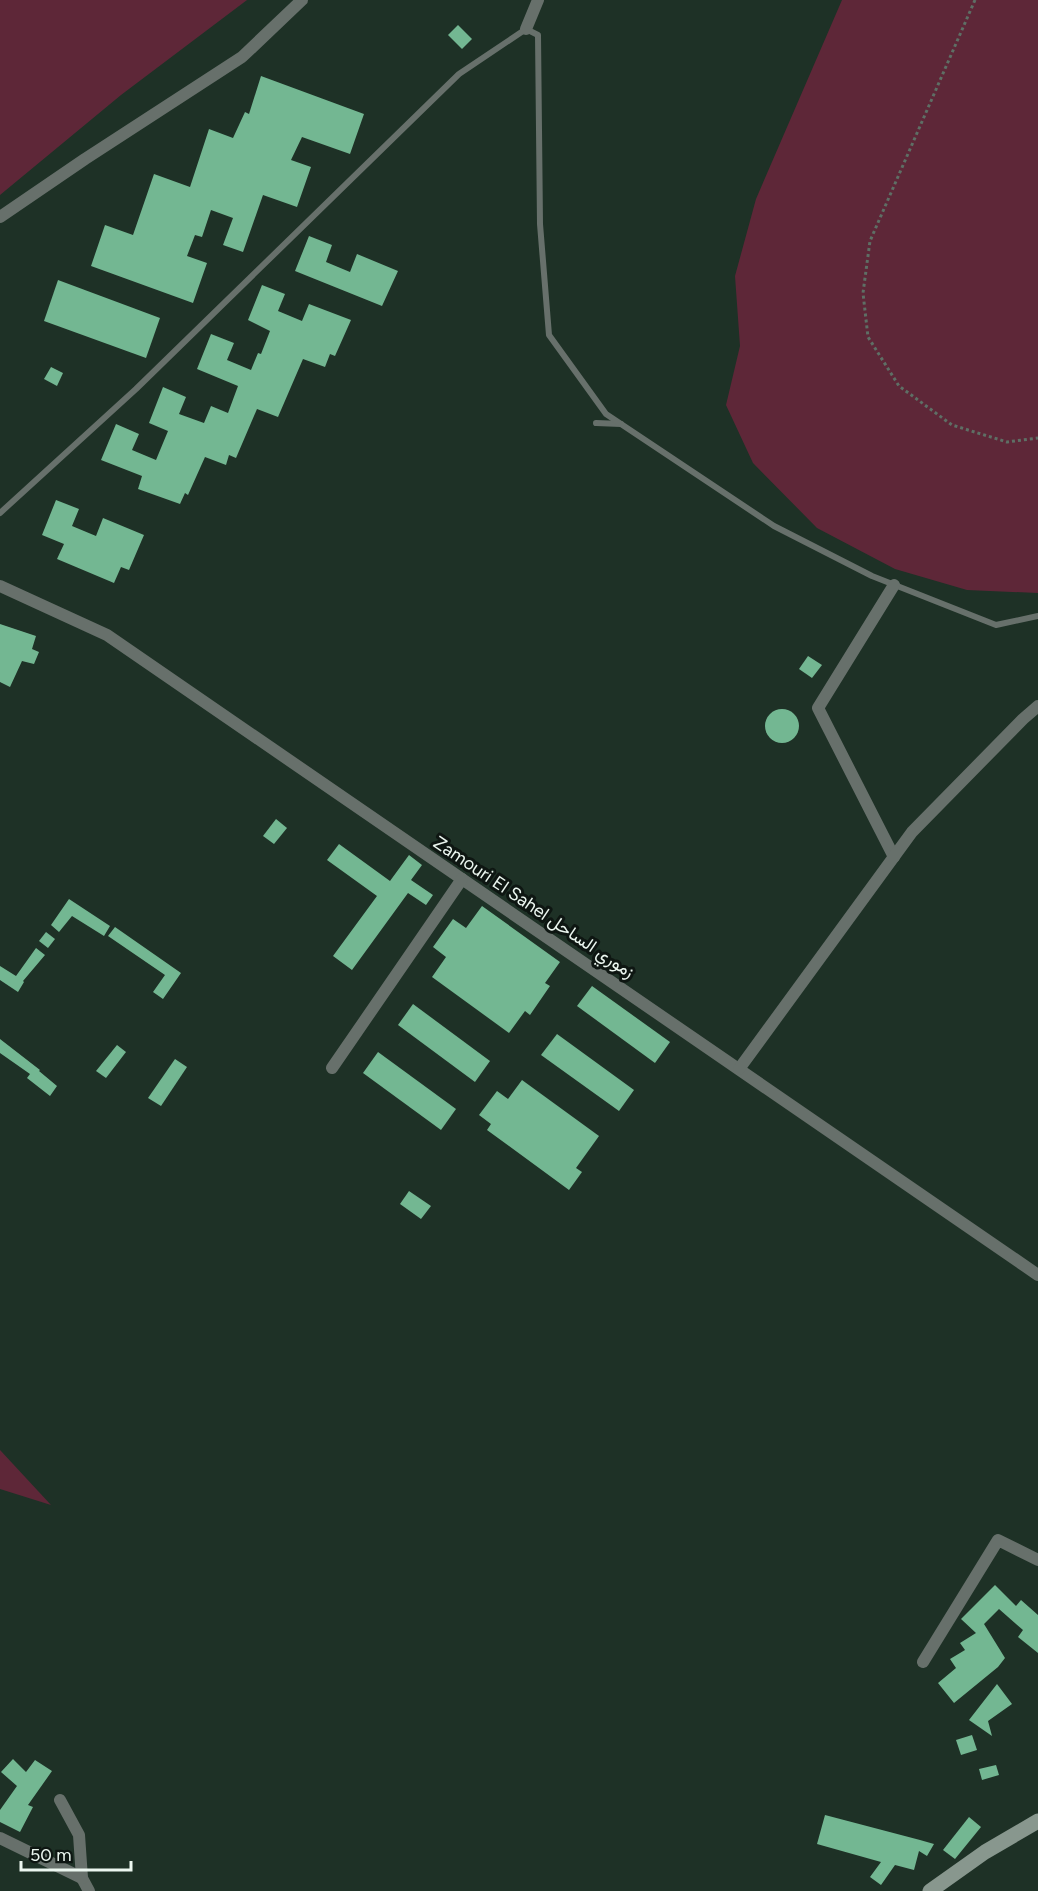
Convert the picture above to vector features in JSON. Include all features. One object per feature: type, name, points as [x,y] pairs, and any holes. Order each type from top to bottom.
[{"type":"street","points":[[0,217],[242,57],[302,0]]},
{"type":"street","points":[[526,29],[538,0]]},
{"type":"street","points":[[894,585],[818,708],[894,857]]},
{"type":"street","name":"Zamouri El Sahel زموري الساحل","points":[[0,586],[107,635],[1038,1275]]},
{"type":"street","points":[[739,1070],[912,832],[1038,706]]},
{"type":"street","points":[[332,1068],[462,879]]},
{"type":"street","points":[[923,1662],[998,1540],[1038,1560]]},
{"type":"street","points":[[60,1800],[79,1835],[82,1878],[89,1891]]},
{"type":"street","points":[[930,1891],[985,1852],[1038,1821]]},
{"type":"street","points":[[0,1838],[82,1878]]},
{"type":"lane","points":[[0,513],[136,388],[459,74],[526,29],[538,35],[540,224],[549,335],[606,414],[774,525],[872,576],[996,625],[1038,616]]},
{"type":"lane","points":[[596,423],[622,424]]},
{"type":"path","points":[[975,0],[870,241],[863,293],[868,337],[899,386],[952,425],[1007,442],[1038,438]]},
{"type":"shaded area","points":[[0,0],[247,0],[121,95],[0,195]]},
{"type":"shaded area","points":[[842,0],[1038,0],[1038,593],[967,590],[895,569],[817,528],[753,463],[726,405],[740,346],[735,276],[756,199]]},
{"type":"shaded area","points":[[0,1450],[51,1505],[0,1489]]},
{"type":"building","points":[[458,25],[472,39],[462,49],[448,35]]},
{"type":"building","points":[[261,76],[364,114],[350,154],[302,137],[291,160],[311,167],[297,207],[263,195],[243,252],[223,245],[233,218],[211,210],[202,237],[195,235],[187,256],[207,263],[193,303],[91,266],[105,225],[133,235],[154,174],[190,187],[209,129],[233,138],[245,112],[249,114]]},
{"type":"building","points":[[309,236],[332,245],[326,262],[350,272],[357,254],[398,271],[382,306],[295,271]]},
{"type":"building","points":[[58,280],[160,318],[146,358],[44,321]]},
{"type":"building","points":[[262,285],[285,294],[278,311],[302,321],[309,304],[351,320],[335,356],[330,354],[325,367],[303,359],[278,417],[257,409],[236,458],[229,455],[226,465],[205,457],[188,495],[185,493],[180,504],[138,489],[142,476],[101,460],[116,424],[139,434],[132,450],[156,460],[168,431],[149,423],[163,387],[186,397],[179,414],[204,423],[211,406],[228,413],[238,386],[197,369],[211,334],[234,343],[227,360],[251,370],[258,353],[261,354],[270,331],[248,320]]},
{"type":"building","points":[[51,367],[63,373],[57,386],[44,379]]},
{"type":"building","points":[[56,500],[79,509],[72,526],[96,536],[103,518],[144,535],[129,570],[121,567],[114,583],[57,559],[64,544],[42,535]]},
{"type":"building","points":[[0,624],[36,636],[32,649],[39,652],[34,664],[22,661],[10,687],[0,682]]},
{"type":"building","points":[[808,656],[822,665],[812,678],[799,669]]},
{"type":"building","points":[[782,709],[794,714],[799,726],[794,738],[782,743],[770,738],[765,726],[770,714]]},
{"type":"building","points":[[276,819],[287,828],[274,844],[263,836]]},
{"type":"building","points":[[339,844],[390,881],[409,855],[422,865],[411,880],[433,895],[426,905],[408,893],[352,970],[333,956],[377,896],[327,860]]},
{"type":"building","points":[[69,899],[110,926],[104,936],[72,916],[59,932],[51,925]]},
{"type":"building","points":[[482,906],[560,962],[545,983],[550,986],[530,1015],[525,1011],[509,1033],[432,977],[446,957],[433,947],[453,919],[466,928]]},
{"type":"building","points":[[115,927],[181,973],[163,999],[153,992],[165,975],[108,936]]},
{"type":"building","points":[[46,932],[55,939],[48,948],[39,941]]},
{"type":"building","points":[[36,948],[45,955],[23,981],[18,992],[0,980],[0,966],[16,976]]},
{"type":"building","points":[[592,986],[670,1042],[655,1063],[577,1006]]},
{"type":"building","points":[[413,1004],[490,1061],[475,1082],[398,1025]]},
{"type":"building","points":[[557,1034],[634,1090],[619,1111],[541,1055]]},
{"type":"building","points":[[0,1039],[57,1086],[50,1096],[27,1078],[30,1074],[0,1053]]},
{"type":"building","points":[[117,1045],[126,1052],[106,1078],[96,1071]]},
{"type":"building","points":[[378,1052],[456,1109],[441,1130],[363,1073]]},
{"type":"building","points":[[175,1059],[187,1067],[161,1106],[148,1098]]},
{"type":"building","points":[[522,1080],[599,1136],[576,1168],[582,1172],[569,1190],[487,1130],[491,1124],[479,1115],[497,1091],[508,1099]]},
{"type":"building","points":[[409,1191],[431,1206],[421,1219],[400,1204]]},
{"type":"building","points":[[995,1585],[1016,1606],[1021,1600],[1038,1615],[1038,1653],[1018,1637],[1023,1630],[999,1609],[984,1624],[1005,1658],[998,1667],[954,1703],[938,1683],[956,1668],[950,1659],[965,1650],[960,1643],[976,1633],[961,1619]]},
{"type":"building","points":[[997,1684],[1012,1704],[988,1721],[992,1736],[969,1720]]},
{"type":"building","points":[[972,1735],[977,1750],[961,1755],[956,1740]]},
{"type":"building","points":[[13,1759],[26,1772],[35,1760],[52,1771],[28,1805],[33,1807],[20,1832],[0,1822],[0,1810],[17,1786],[1,1772]]},
{"type":"building","points":[[996,1765],[999,1775],[982,1780],[979,1769]]},
{"type":"building","points":[[825,1815],[934,1844],[927,1856],[919,1851],[914,1870],[895,1865],[881,1885],[870,1877],[881,1862],[817,1844]]},
{"type":"building","points":[[969,1817],[981,1827],[955,1859],[943,1850]]}]
